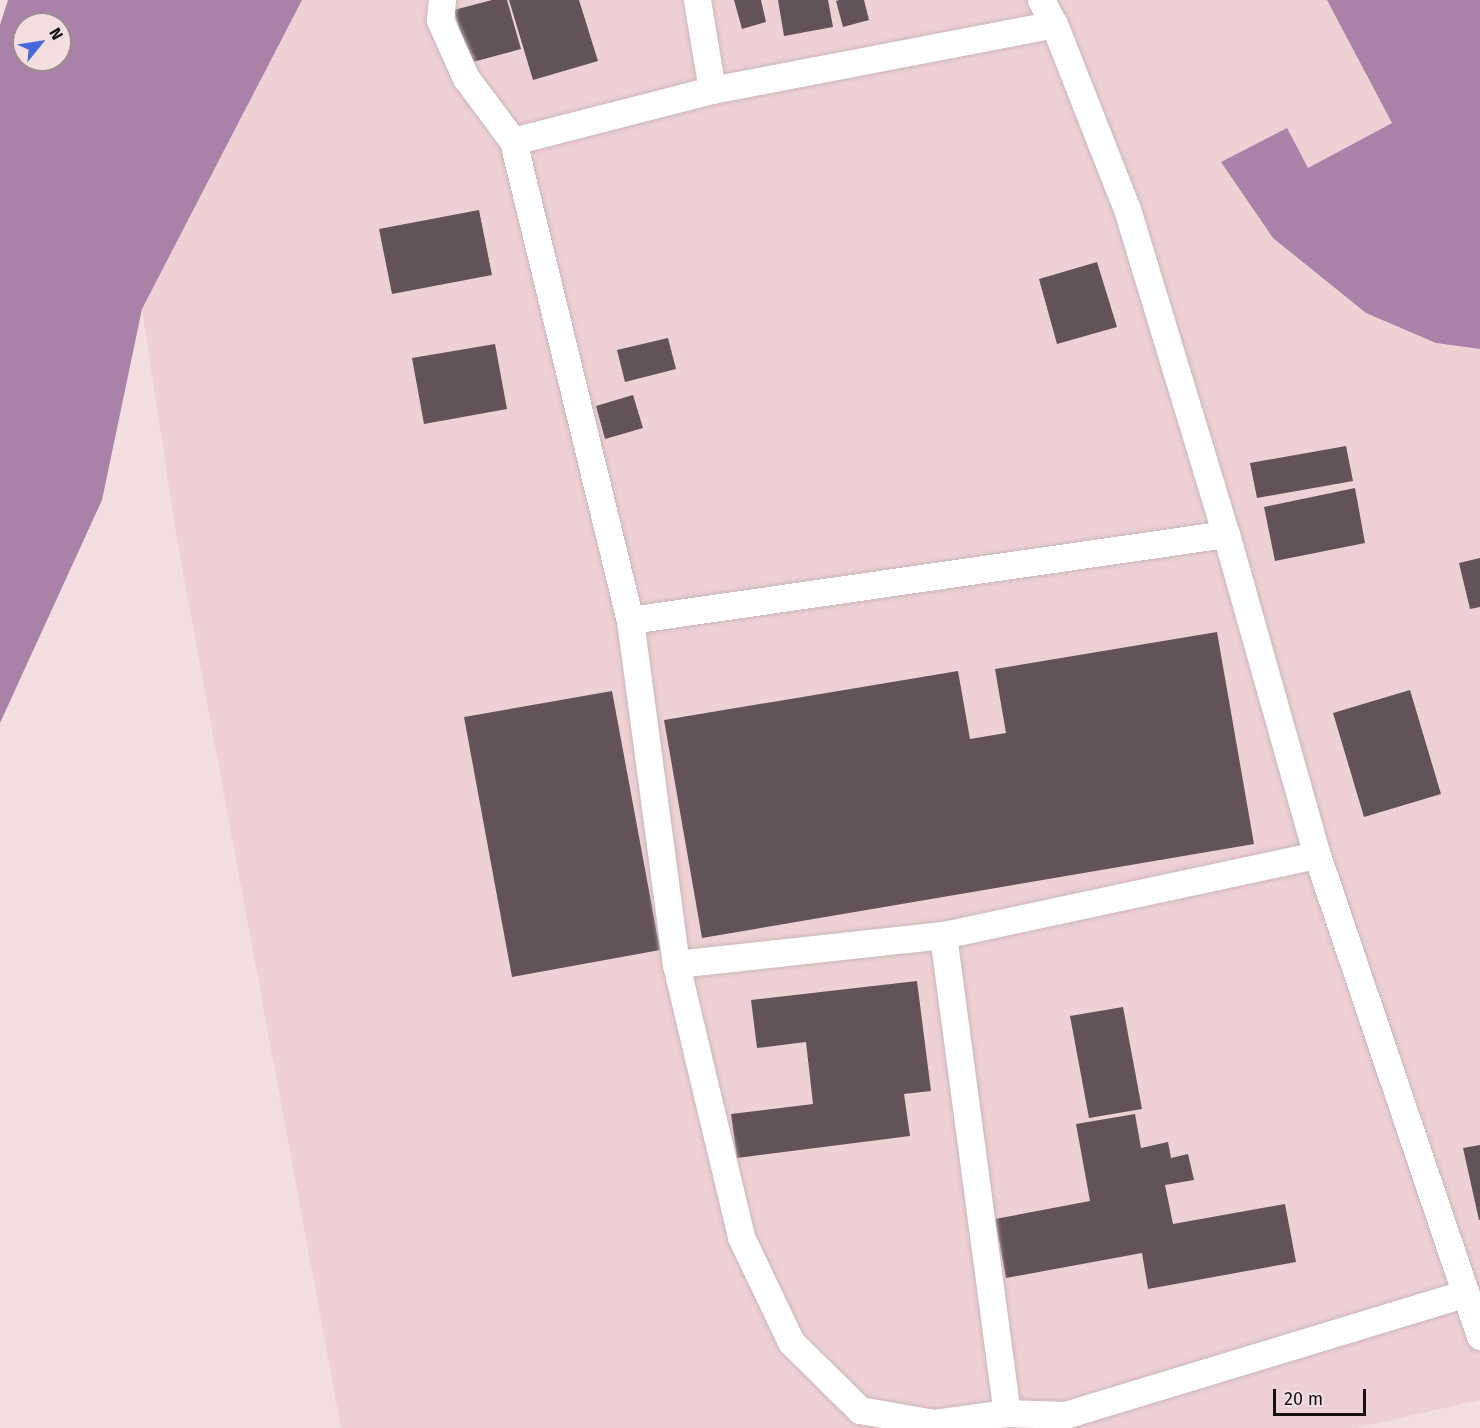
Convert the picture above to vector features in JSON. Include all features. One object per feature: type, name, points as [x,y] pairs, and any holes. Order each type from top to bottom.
[{"type":"street","points":[[442,0],[440,20],[466,78],[513,141],[630,620],[676,964],[741,1238],[791,1342],[860,1410],[934,1423],[1007,1413],[1065,1415],[1466,1293]]},
{"type":"street","points":[[697,0],[712,90]]},
{"type":"street","points":[[1041,0],[1054,24],[1126,209],[1226,534],[1317,855],[1480,1336]]},
{"type":"street","points":[[513,141],[712,90],[1054,24]]},
{"type":"street","points":[[630,620],[1226,534]]},
{"type":"street","points":[[676,964],[943,935],[1317,855]]},
{"type":"street","points":[[943,935],[1007,1413]]},
{"type":"shaded area","points":[[8,0],[302,0],[142,309],[102,500],[0,723],[0,25]]},
{"type":"shaded area","points":[[302,0],[1327,0],[1392,122],[1308,168],[1222,163],[1436,343],[1480,349],[1480,1400],[1356,1428],[341,1428],[177,540],[142,309]]},
{"type":"shaded area","points":[[1327,0],[1480,0],[1480,349],[1436,343],[1366,313],[1273,238],[1221,162],[1287,128],[1308,168],[1392,123]]},
{"type":"building","points":[[492,0],[507,0],[521,49],[469,63],[454,10]]},
{"type":"building","points":[[509,0],[579,0],[598,61],[533,80]]},
{"type":"building","points":[[734,0],[761,0],[766,22],[742,29]]},
{"type":"building","points":[[778,0],[828,0],[833,27],[784,36]]},
{"type":"building","points":[[864,0],[869,20],[843,27],[836,1]]},
{"type":"building","points":[[479,210],[492,275],[392,294],[379,229]]},
{"type":"building","points":[[1097,262],[1117,327],[1057,344],[1039,279]]},
{"type":"building","points":[[668,338],[676,369],[625,382],[617,350]]},
{"type":"building","points":[[495,344],[507,409],[424,424],[412,358]]},
{"type":"building","points":[[633,395],[643,428],[605,439],[596,406]]},
{"type":"building","points":[[1346,446],[1353,481],[1257,498],[1250,463]]},
{"type":"building","points":[[1355,488],[1365,543],[1275,561],[1264,507]]},
{"type":"building","points":[[1480,558],[1480,607],[1470,609],[1459,563]]},
{"type":"building","points":[[1217,632],[1254,844],[702,938],[664,720],[958,671],[970,739],[1006,733],[995,669]]},
{"type":"building","points":[[1410,690],[1441,794],[1364,817],[1333,713]]},
{"type":"building","points":[[612,691],[660,950],[512,977],[464,717]]},
{"type":"building","points":[[917,981],[931,1091],[904,1094],[910,1136],[737,1158],[731,1114],[813,1104],[806,1042],[757,1048],[751,1000]]},
{"type":"building","points":[[1123,1007],[1142,1109],[1089,1118],[1070,1016]]},
{"type":"building","points":[[1135,1114],[1141,1148],[1168,1142],[1171,1158],[1188,1154],[1194,1180],[1165,1185],[1173,1224],[1285,1204],[1296,1262],[1148,1289],[1142,1253],[1006,1278],[995,1219],[1090,1201],[1076,1124]]},
{"type":"building","points":[[1480,1145],[1480,1220],[1479,1220],[1463,1148]]}]
